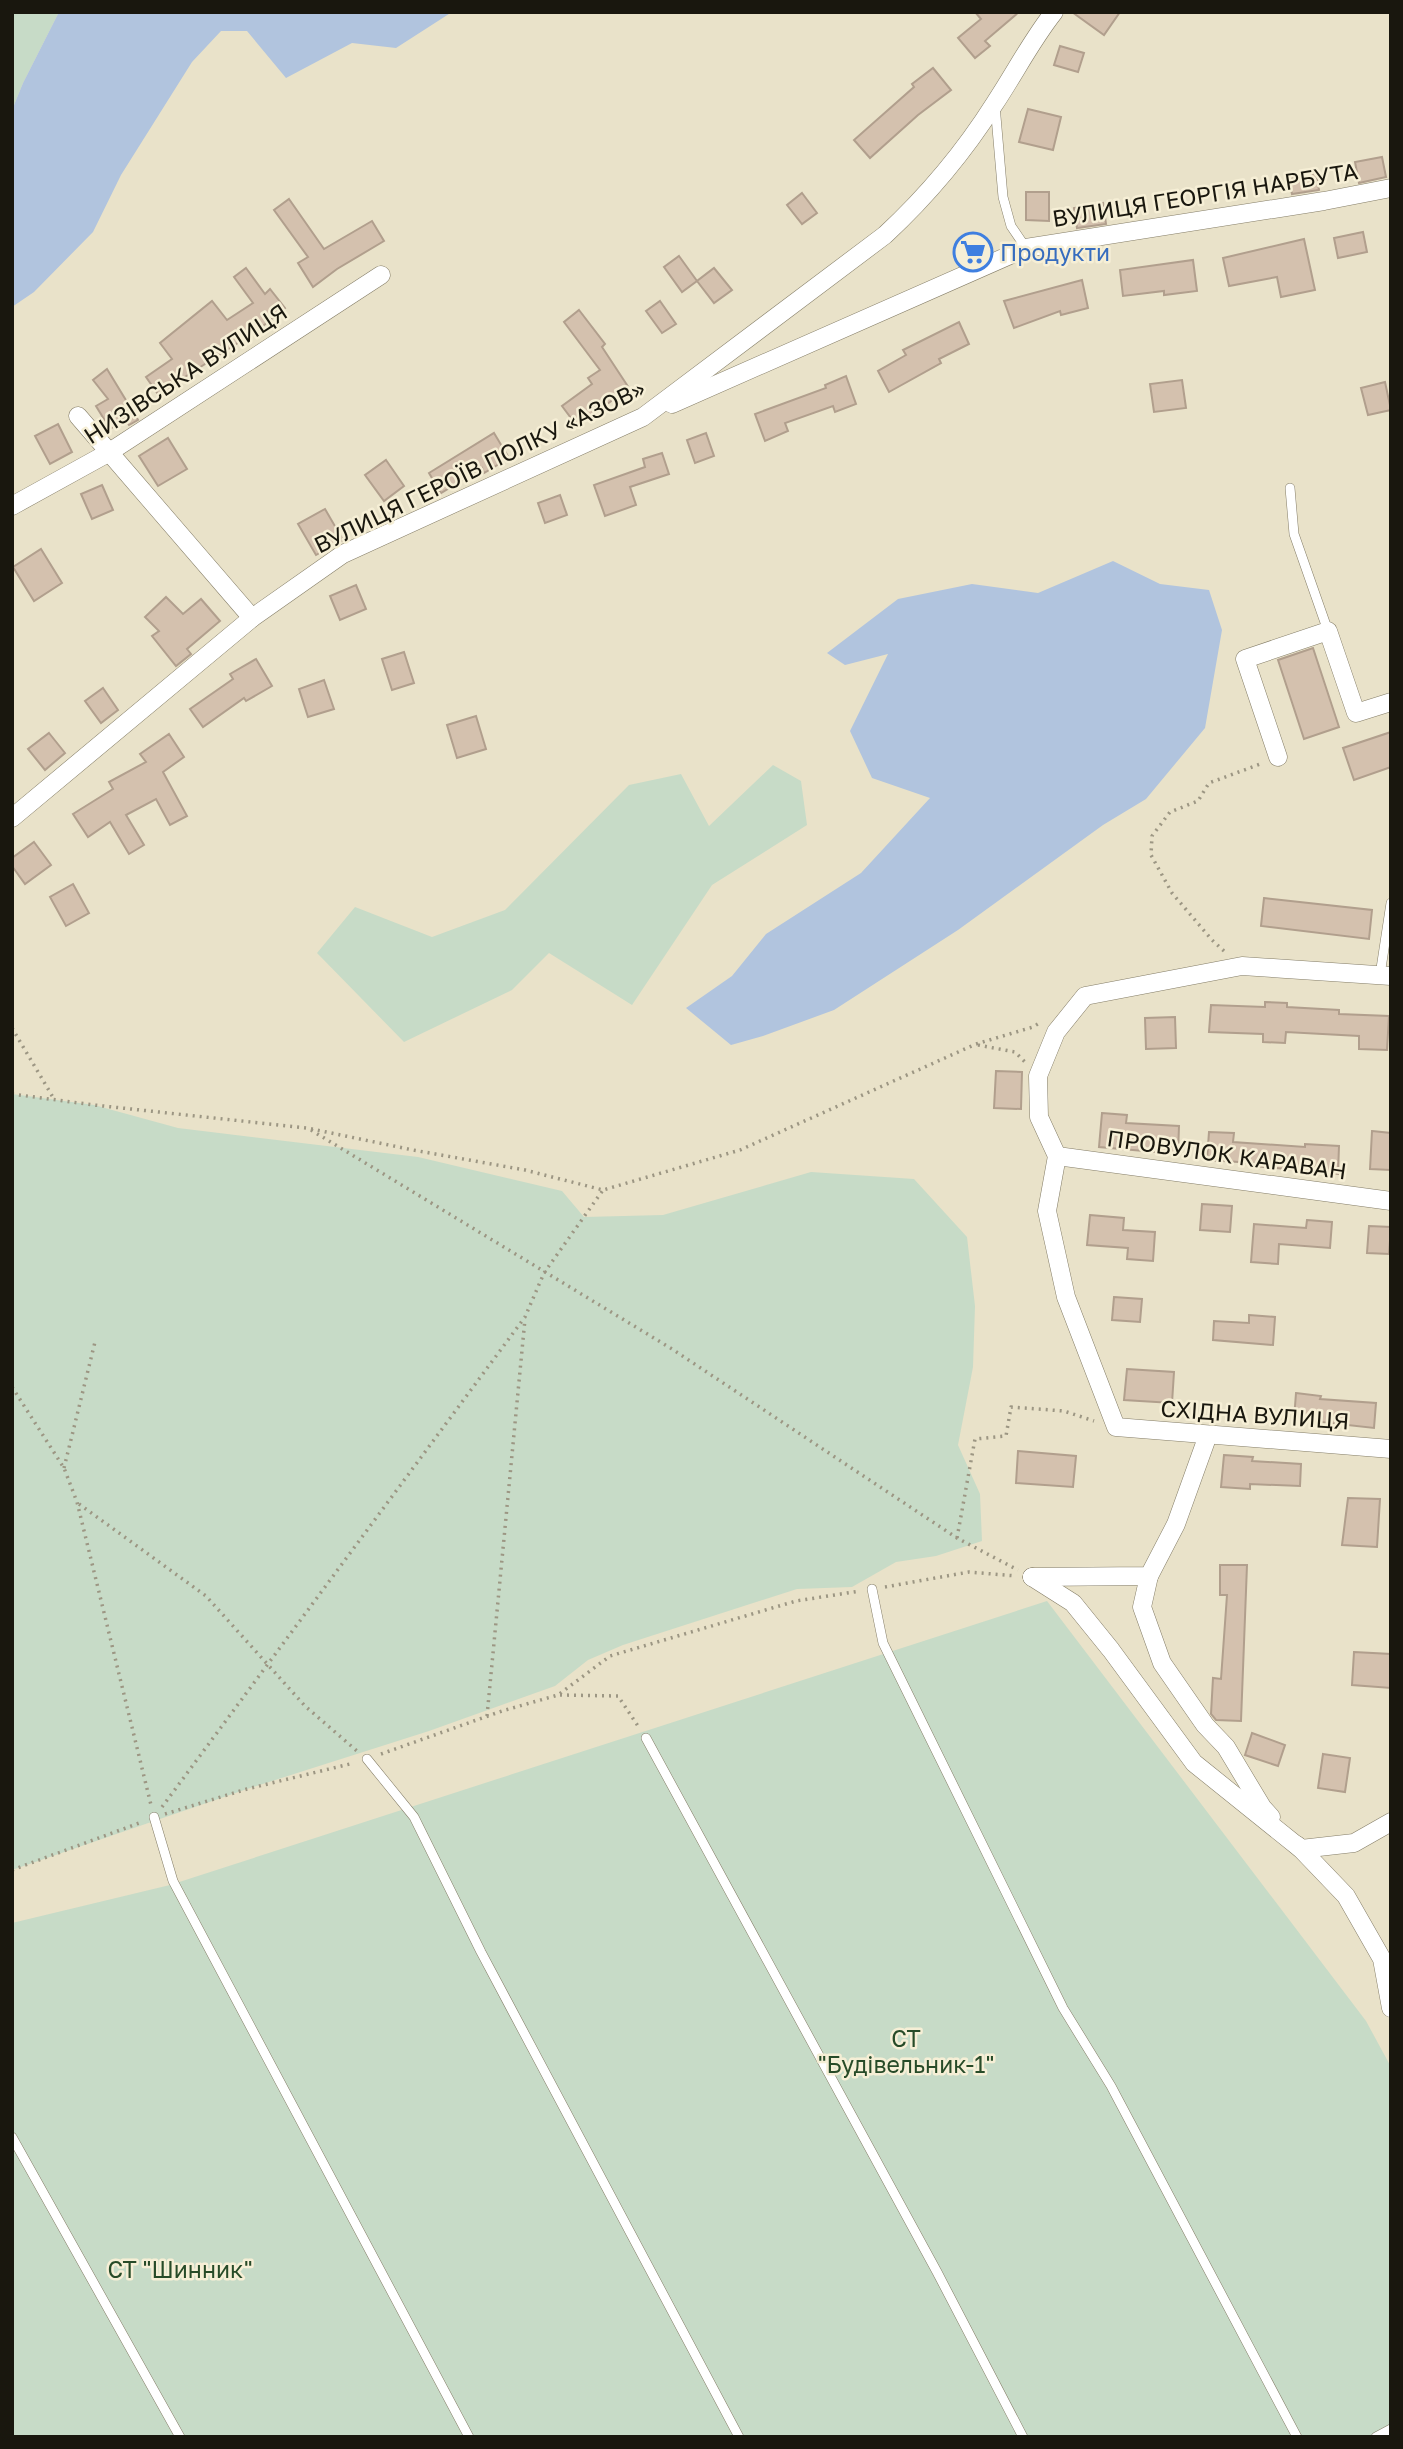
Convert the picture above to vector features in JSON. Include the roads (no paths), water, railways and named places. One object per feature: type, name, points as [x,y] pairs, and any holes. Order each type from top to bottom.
[{"type":"street","name":"ВУЛИЦЯ ГЕРОЇВ ПОЛКУ «АЗОВ»","points":[[12,818],[252,618],[343,554],[643,417],[885,235],[917,205],[944,173],[995,104],[1054,12]]},
{"type":"street","name":"ВУЛИЦЯ ГЕОРГІЯ НАРБУТА","points":[[643,417],[1026,248],[1391,188]]},
{"type":"street","name":"НИЗІВСЬКА ВУЛИЦЯ","points":[[12,506],[108,453],[381,275]]},
{"type":"street","points":[[78,416],[252,618]]},
{"type":"street","points":[[1278,757],[1245,659],[1328,631],[1356,713],[1391,702]]},
{"type":"street","points":[[1057,1156],[1039,1117],[1038,1076],[1056,1032],[1085,996],[1242,966],[1385,975]]},
{"type":"street","name":"ПРОВУЛОК КАРАВАН","points":[[1057,1156],[1391,1201]]},
{"type":"street","name":"СХІДНА ВУЛИЦЯ","points":[[1057,1156],[1047,1212],[1066,1297],[1116,1427],[1391,1448]]},
{"type":"street","points":[[1208,1435],[1176,1524],[1149,1576],[1142,1608],[1162,1663],[1205,1726],[1226,1747],[1262,1807],[1346,1896],[1382,1959],[1391,2008]]},
{"type":"street","points":[[1149,1576],[1032,1577],[1073,1603],[1194,1763],[1301,1849],[1354,1843],[1391,1822]]},
{"type":"lane","points":[[995,104],[1003,197],[1011,226],[1026,248]]},
{"type":"lane","points":[[1290,488],[1294,534],[1328,631]]},
{"type":"lane","points":[[1385,975],[1391,903]]},
{"type":"lane","points":[[872,1589],[883,1643],[1063,2008],[1111,2086],[1297,2437]]},
{"type":"lane","points":[[646,1738],[937,2272],[1023,2437]]},
{"type":"lane","points":[[367,1759],[414,1817],[481,1952],[739,2437]]},
{"type":"lane","points":[[154,1817],[173,1881],[469,2437]]},
{"type":"lane","points":[[12,2137],[180,2437]]},
{"type":"lane","points":[[1376,2437],[1391,2429]]},
{"type":"water","points":[[59,12],[452,12],[396,48],[352,43],[286,78],[247,31],[221,31],[192,62],[121,175],[93,232],[34,292],[12,307],[12,110]]},
{"type":"water","points":[[1113,561],[1160,584],[1209,590],[1222,630],[1205,728],[1146,799],[1103,825],[958,930],[834,1010],[731,1045],[686,1008],[732,976],[766,934],[861,873],[930,798],[872,778],[850,731],[888,654],[845,665],[827,653],[898,599],[972,584],[1038,593]]},
{"type":"place","name":"Продукти","points":[[973,252]]},
{"type":"park label","name":"СТ \"Будівельник-1\"","points":[[906,2051]]},
{"type":"park label","name":"СТ \"Шинник\"","points":[[180,2269]]}]
